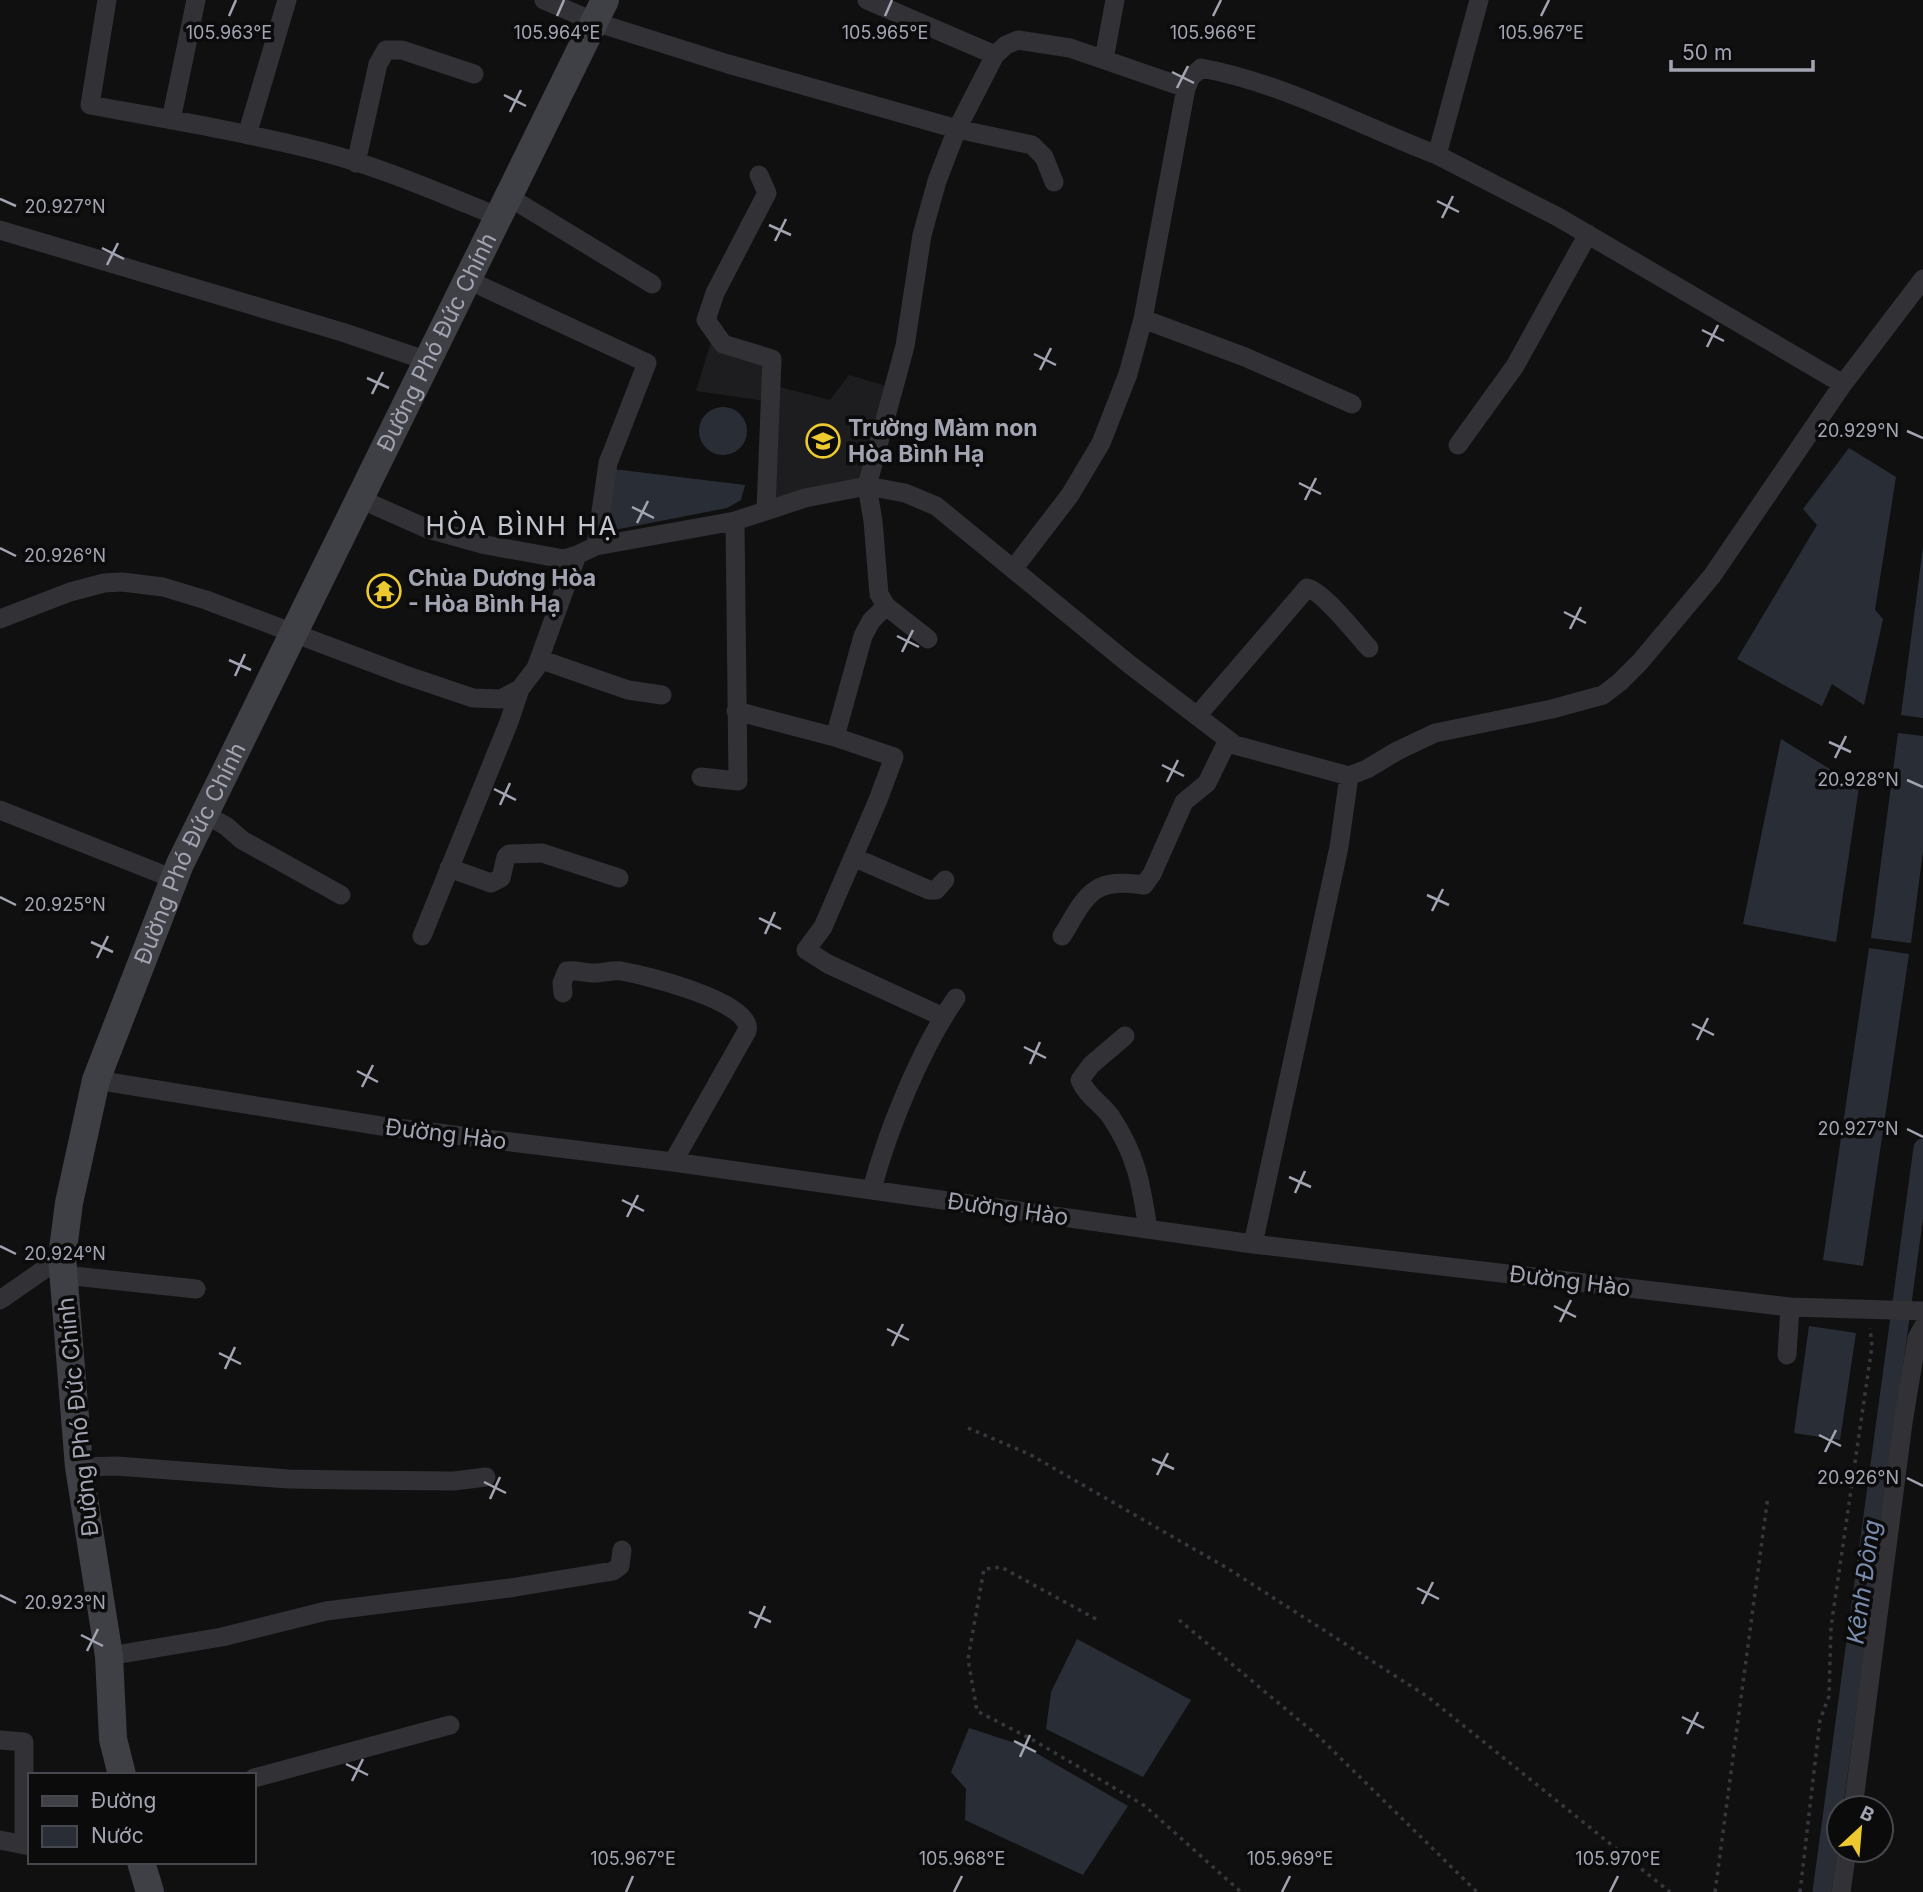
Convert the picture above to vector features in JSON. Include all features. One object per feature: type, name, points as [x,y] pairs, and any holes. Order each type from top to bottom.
[{"type":"main road","name":"Đường Phó Đức Chính","points":[[122,1773],[113,1739],[109,1656],[79,1467],[63,1266],[69,1203],[96,1080],[174,879],[204,814],[600,11]]},
{"type":"main road","points":[[142,1864],[150,1892]]},
{"type":"street","points":[[107,0],[90,105],[321,152],[504,207],[652,284]]},
{"type":"street","points":[[172,120],[196,0]]},
{"type":"street","points":[[247,135],[287,0]]},
{"type":"street","points":[[544,0],[600,11],[729,64],[957,129],[1032,145],[1044,157],[1054,182]]},
{"type":"street","points":[[867,0],[995,55]]},
{"type":"street","points":[[1104,59],[1115,0]]},
{"type":"street","points":[[1437,155],[1479,0]]},
{"type":"street","points":[[928,639],[886,606],[879,594],[867,486],[905,346],[922,236],[937,181],[957,129],[995,55],[1006,45],[1018,40],[1070,48],[1186,88]]},
{"type":"street","points":[[355,163],[378,64],[386,50],[402,50],[474,74]]},
{"type":"street","points":[[1014,568],[1070,495],[1101,443],[1128,374],[1143,319],[1186,88],[1191,77],[1200,68],[1230,73],[1279,89],[1437,155],[1588,234],[1843,384]]},
{"type":"street","points":[[759,175],[767,193],[715,293],[706,320],[723,344],[772,359],[766,510]]},
{"type":"street","points":[[0,230],[342,332],[428,361]]},
{"type":"street","points":[[1458,445],[1515,366],[1588,234]]},
{"type":"street","points":[[360,499],[440,533],[486,545],[564,559],[596,546],[735,521],[805,498],[867,486],[905,492],[936,506],[1235,745],[1349,776],[1435,733],[1552,709],[1603,695],[1620,682],[1712,576],[1843,384],[1923,279]]},
{"type":"street","points":[[468,280],[647,363],[608,463],[596,546]]},
{"type":"street","points":[[1143,319],[1245,357],[1352,404]]},
{"type":"street","points":[[701,777],[738,781],[735,521]]},
{"type":"street","points":[[422,936],[505,734],[520,689],[536,668],[577,555]]},
{"type":"street","points":[[0,619],[70,592],[104,583],[122,582],[179,591],[473,698],[501,699],[520,689]]},
{"type":"street","points":[[1197,716],[1307,588],[1321,597],[1369,648]]},
{"type":"street","points":[[835,737],[863,636],[871,621],[886,606]]},
{"type":"street","points":[[539,659],[628,690],[662,695]]},
{"type":"street","points":[[736,712],[835,737],[894,757],[873,813],[823,927],[806,950],[828,964],[943,1017]]},
{"type":"street","points":[[1062,936],[1092,891],[1108,882],[1144,885],[1152,874],[1184,802],[1208,783],[1228,740]]},
{"type":"street","points":[[1253,1244],[1339,847],[1349,776]]},
{"type":"street","points":[[1,813],[174,879]]},
{"type":"street","points":[[204,814],[226,826],[242,840],[341,895]]},
{"type":"street","points":[[449,868],[491,883],[501,878],[509,854],[542,853],[619,878]]},
{"type":"street","points":[[853,857],[929,890],[936,890],[945,880]]},
{"type":"street","points":[[563,993],[563,977],[566,971],[622,971],[705,995],[729,1006],[747,1020],[747,1031],[673,1162]]},
{"type":"street","points":[[872,1189],[879,1163],[919,1065],[943,1017],[956,998]]},
{"type":"street","points":[[1125,1036],[1091,1065],[1080,1080],[1083,1087],[1111,1117],[1132,1153],[1140,1180],[1148,1229]]},
{"type":"street","name":"Đường Hào","points":[[96,1080],[381,1126],[673,1162],[1253,1244],[1790,1307],[1923,1311]]},
{"type":"street","points":[[0,1300],[63,1266],[196,1289]]},
{"type":"street","points":[[1787,1355],[1790,1307]]},
{"type":"street","points":[[1855,1794],[1903,1423],[1917,1338],[1923,1326]]},
{"type":"street","points":[[79,1467],[154,1468],[322,1480],[447,1482],[486,1477]]},
{"type":"street","points":[[109,1656],[222,1637],[326,1611],[510,1588],[613,1571],[620,1566],[622,1550]]},
{"type":"street","points":[[256,1777],[450,1725]]},
{"type":"street","points":[[0,1740],[24,1742],[27,1846],[0,1840]]},
{"type":"street","points":[[1841,1892],[1845,1864]]},
{"type":"path","points":[[1800,1892],[1820,1720],[1829,1696],[1831,1627],[1876,1309]]},
{"type":"path","points":[[968,1427],[1029,1454],[1227,1568],[1428,1697],[1670,1892]]},
{"type":"path","points":[[1715,1892],[1768,1496]]},
{"type":"path","points":[[1097,1619],[1001,1567],[984,1569],[968,1659],[977,1711],[1145,1805],[1241,1892]]},
{"type":"path","points":[[1179,1620],[1318,1736],[1477,1892]]},
{"type":"shaded area","name":"Trường Màm non Hòa Bình Hạ","points":[[711,342],[766,362],[765,383],[830,400],[849,375],[890,387],[863,479],[772,507],[773,402],[696,391]]},
{"type":"water","points":[[723,407],[740,414],[747,431],[740,448],[723,455],[706,448],[699,431],[706,414]]},
{"type":"water","points":[[1849,448],[1896,477],[1875,610],[1883,619],[1864,705],[1832,684],[1822,706],[1737,659],[1817,525],[1803,509]]},
{"type":"water","points":[[613,469],[745,485],[741,500],[727,508],[604,532]]},
{"type":"water","points":[[1923,547],[1923,718],[1901,715]]},
{"type":"water","points":[[1898,733],[1923,736],[1923,851],[1911,943],[1871,938]]},
{"type":"water","points":[[1781,739],[1859,787],[1836,942],[1743,924]]},
{"type":"water","points":[[1869,948],[1909,954],[1863,1266],[1823,1260]]},
{"type":"water","points":[[1809,1326],[1856,1333],[1840,1440],[1794,1433]]},
{"type":"water","points":[[1077,1639],[1191,1700],[1143,1777],[1046,1729],[1051,1692]]},
{"type":"water","points":[[969,1728],[1024,1746],[1128,1806],[1083,1875],[965,1820],[966,1789],[951,1772]]},
{"type":"waterway","name":"Kênh Đông","points":[[1822,1892],[1923,1148]]},
{"type":"place","name":"Trường Màm non Hòa Bình Hạ","points":[[823,441]]},
{"type":"place","name":"Chùa Dương Hòa - Hòa Bình Hạ","points":[[384,591]]},
{"type":"district","name":"HÒA BÌNH HẠ","points":[[522,526]]}]
